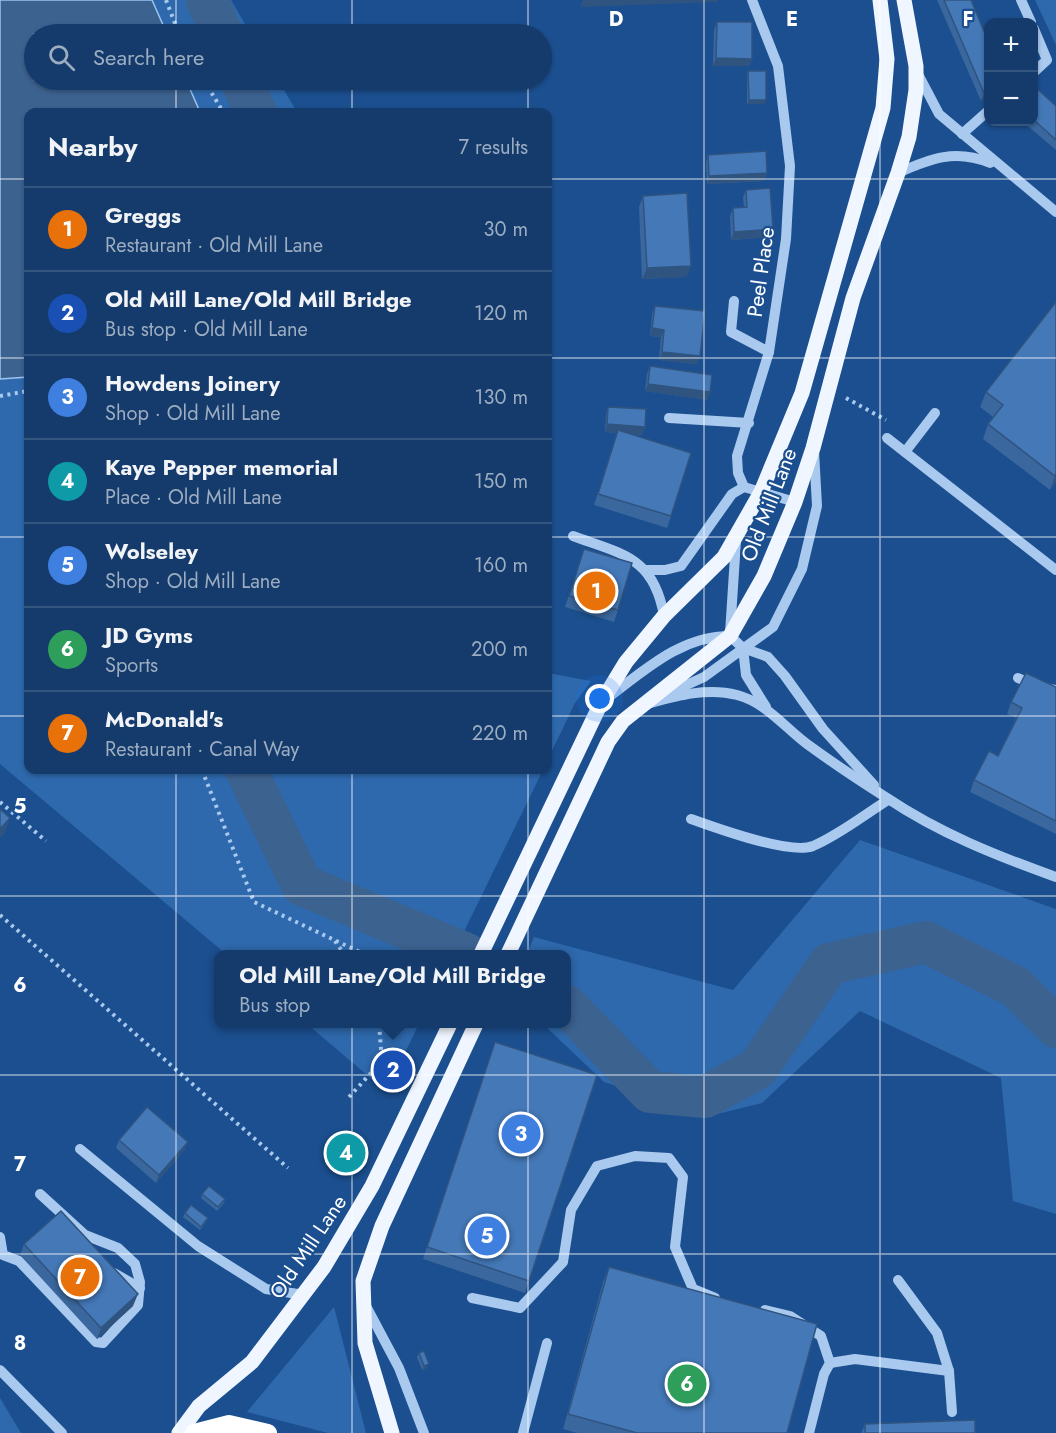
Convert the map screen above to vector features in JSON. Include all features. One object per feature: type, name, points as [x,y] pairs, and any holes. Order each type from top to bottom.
[{"type":"highway","points":[[194,1433],[217,1425],[229,1424],[268,1433]]},
{"type":"main road","name":"Old Mill Lane","points":[[483,950],[601,703],[626,662],[664,616],[710,574],[736,539],[761,492],[802,393],[883,108],[886,48],[880,0]]},
{"type":"main road","name":"Old Mill Lane","points":[[510,950],[608,742],[623,721],[730,636],[764,576],[795,502],[813,448],[853,298],[898,173],[913,113],[916,70],[904,0]]},
{"type":"main road","name":"Old Mill Lane","points":[[179,1433],[200,1406],[252,1362],[304,1295],[350,1226],[372,1186],[448,1028]]},
{"type":"main road","points":[[392,1433],[365,1343],[363,1281],[382,1226],[474,1028]]},
{"type":"street","points":[[1021,0],[1029,18]]},
{"type":"street","name":"Peel Place","points":[[744,487],[738,473],[737,456],[769,352],[786,240],[790,166],[778,66],[754,4]]},
{"type":"street","points":[[1038,39],[1047,60],[1056,67]]},
{"type":"street","points":[[1038,68],[1047,60]]},
{"type":"street","points":[[916,70],[932,106],[999,167],[1056,212]]},
{"type":"street","points":[[962,134],[984,115]]},
{"type":"street","points":[[898,173],[933,159],[957,154],[979,158],[999,167]]},
{"type":"street","points":[[734,301],[731,332],[769,352]]},
{"type":"street","points":[[905,452],[935,413]]},
{"type":"street","points":[[669,418],[749,423]]},
{"type":"street","points":[[887,438],[1056,570]]},
{"type":"street","points":[[641,706],[704,677],[772,627],[802,569],[817,506],[813,448]]},
{"type":"street","points":[[645,570],[665,570],[681,566],[732,494],[744,487],[795,502]]},
{"type":"street","points":[[573,536],[630,557],[645,570],[658,589],[664,616]]},
{"type":"street","points":[[730,636],[736,539]]},
{"type":"street","points":[[601,703],[684,644],[708,636],[730,636],[743,648],[768,657],[785,676],[823,729],[888,800]]},
{"type":"street","points":[[743,648],[746,675],[766,708]]},
{"type":"street","points":[[1018,678],[1039,687],[1056,690]]},
{"type":"street","points":[[641,706],[702,692],[737,695],[766,708],[806,743],[888,800],[935,827],[987,852],[1056,877]]},
{"type":"street","points":[[691,819],[770,843],[810,847],[888,800]]},
{"type":"street","points":[[80,1149],[204,1250],[266,1289],[304,1295]]},
{"type":"street","points":[[472,1298],[520,1308],[563,1262],[571,1210],[597,1166],[635,1156],[669,1158],[683,1177],[675,1247],[693,1289],[727,1302]]},
{"type":"street","points":[[40,1194],[85,1235],[100,1258],[117,1275],[140,1288]]},
{"type":"street","points":[[0,1237],[3,1255],[19,1261],[99,1344],[138,1305],[140,1288],[135,1264],[118,1248],[85,1235]]},
{"type":"street","points":[[898,1280],[938,1333],[949,1371],[952,1412]]},
{"type":"street","points":[[362,1299],[399,1368],[424,1433]]},
{"type":"street","points":[[748,1306],[790,1316],[821,1336],[830,1364]]},
{"type":"street","points":[[524,1433],[547,1343]]},
{"type":"street","points":[[809,1433],[824,1374],[830,1364],[855,1359],[949,1371]]},
{"type":"street","points":[[0,1370],[62,1433]]},
{"type":"path","points":[[166,0],[175,24]]},
{"type":"path","points":[[210,90],[221,108]]},
{"type":"path","points":[[829,384],[855,405],[892,423]]},
{"type":"path","points":[[0,396],[24,392]]},
{"type":"path","points":[[204,774],[254,902],[356,950]]},
{"type":"path","points":[[0,802],[46,841]]},
{"type":"path","points":[[0,915],[288,1167]]},
{"type":"path","points":[[335,940],[341,950]]},
{"type":"path","points":[[349,1097],[382,1061],[379,1028]]},
{"type":"path","points":[[382,1061],[395,1064],[410,1072]]},
{"type":"shaded area","points":[[0,0],[152,0],[163,24],[24,24],[24,90],[190,90],[198,108],[24,108],[24,377],[0,379]]},
{"type":"shaded area","points":[[152,0],[231,0],[245,24],[163,24]]},
{"type":"shaded area","points":[[1035,0],[1056,0],[1056,45]]},
{"type":"shaded area","points":[[190,90],[284,90],[295,108],[198,108]]},
{"type":"shaded area","points":[[24,377],[24,774],[541,774],[455,950],[221,950],[0,764],[0,379]]},
{"type":"shaded area","points":[[552,674],[591,681],[575,703],[552,751]]},
{"type":"shaded area","points":[[860,840],[1056,909],[1056,1214],[1013,1201],[1001,1078],[860,1011],[762,1103],[709,1116],[604,1082],[547,1028],[571,1028],[571,950],[529,950],[534,937],[733,990]]},
{"type":"shaded area","points":[[312,1028],[417,1028],[386,1091]]},
{"type":"shaded area","points":[[334,1307],[366,1433],[328,1433],[247,1412]]},
{"type":"shaded area","points":[[0,1398],[21,1433],[0,1433]]},
{"type":"building","points":[[944,0],[971,0],[984,31],[984,93]]},
{"type":"building","points":[[717,22],[752,22],[752,59],[716,58]]},
{"type":"building","points":[[748,71],[766,71],[766,100],[749,100]]},
{"type":"building","points":[[1038,90],[1056,106],[1056,140],[1038,124]]},
{"type":"building","points":[[766,151],[767,173],[709,176],[708,155]]},
{"type":"building","points":[[770,188],[773,229],[734,232],[733,208],[747,207],[746,190]]},
{"type":"building","points":[[687,193],[691,266],[647,268],[643,196]]},
{"type":"building","points":[[1056,302],[1055,476],[988,424],[1003,405],[986,392]]},
{"type":"building","points":[[655,306],[705,311],[700,356],[662,352],[664,330],[652,328]]},
{"type":"building","points":[[650,366],[712,375],[710,392],[648,384]]},
{"type":"building","points":[[608,407],[646,409],[645,427],[607,424]]},
{"type":"building","points":[[618,430],[691,453],[671,516],[598,494]]},
{"type":"building","points":[[584,549],[632,563],[618,610],[569,596]]},
{"type":"building","points":[[1026,673],[1056,687],[1056,821],[974,780],[989,751],[998,756],[1022,708],[1011,702]]},
{"type":"building","points":[[0,809],[10,818],[0,829]]},
{"type":"building","points":[[495,1042],[597,1075],[529,1281],[427,1247]]},
{"type":"building","points":[[396,1061],[399,1062],[393,1072],[390,1071]]},
{"type":"building","points":[[147,1107],[188,1142],[159,1175],[119,1140]]},
{"type":"building","points":[[209,1186],[225,1199],[218,1207],[202,1194]]},
{"type":"building","points":[[191,1205],[208,1218],[201,1227],[185,1213]]},
{"type":"building","points":[[61,1211],[138,1294],[101,1328],[24,1244]]},
{"type":"building","points":[[609,1267],[817,1324],[787,1433],[637,1433],[568,1414]]},
{"type":"building","points":[[424,1351],[429,1364],[424,1366],[419,1353]]},
{"type":"building","points":[[975,1420],[975,1433],[865,1433],[865,1424]]},
{"type":"waterway","points":[[207,0],[218,24]]},
{"type":"waterway","points":[[246,90],[254,108]]},
{"type":"waterway","points":[[248,774],[302,885],[457,950]]},
{"type":"waterway","points":[[571,1010],[650,1092],[705,1097],[758,1068],[829,964],[926,942],[1016,987],[1056,1027]]},
{"type":"place","name":"Greggs","points":[[596,591]]},
{"type":"place","name":"Old Mill Lane/Old Mill Bridge","points":[[393,1070]]},
{"type":"place","name":"Howdens Joinery","points":[[521,1134]]},
{"type":"place","name":"Kaye Pepper memorial","points":[[346,1153]]},
{"type":"place","name":"Wolseley","points":[[487,1236]]},
{"type":"place","name":"McDonald's","points":[[80,1277]]},
{"type":"place","name":"JD Gyms","points":[[687,1384]]}]
